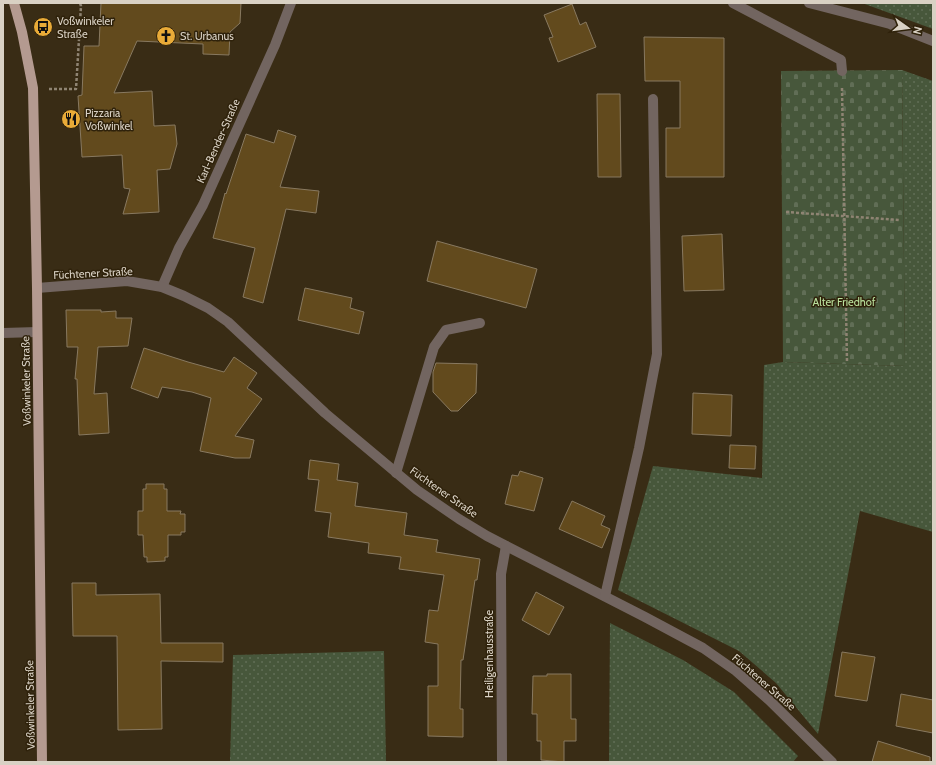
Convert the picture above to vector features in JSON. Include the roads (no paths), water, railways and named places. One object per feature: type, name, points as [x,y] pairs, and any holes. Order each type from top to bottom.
[{"type":"main road","name":"Voßwinkeler Straße","points":[[14,3],[22,32],[33,88],[37,288],[42,762]]},
{"type":"street","name":"Karl-Bender-Straße","points":[[162,287],[179,248],[203,205],[275,45],[291,3]]},
{"type":"street","points":[[734,3],[841,60],[842,71]]},
{"type":"street","points":[[809,3],[890,24],[933,41]]},
{"type":"street","points":[[604,596],[640,448],[657,354],[653,99]]},
{"type":"street","name":"Füchtener Straße","points":[[37,288],[127,280],[162,287],[208,308],[228,322],[325,413],[417,490],[459,519],[506,546],[703,648],[736,671],[769,700],[832,762]]},
{"type":"street","points":[[396,473],[434,347],[446,330],[480,323]]},
{"type":"street","points":[[3,333],[37,332]]},
{"type":"street","name":"Heiligenhausstraße","points":[[502,762],[501,574],[506,546]]},
{"type":"place","name":"Voßwinkeler Straße","points":[[43,27]]},
{"type":"place","name":"St. Urbanus","points":[[166,36]]},
{"type":"place","name":"Pizzaria Voßwinkel","points":[[71,119]]},
{"type":"park label","name":"Alter Friedhof","points":[[844,302]]}]
